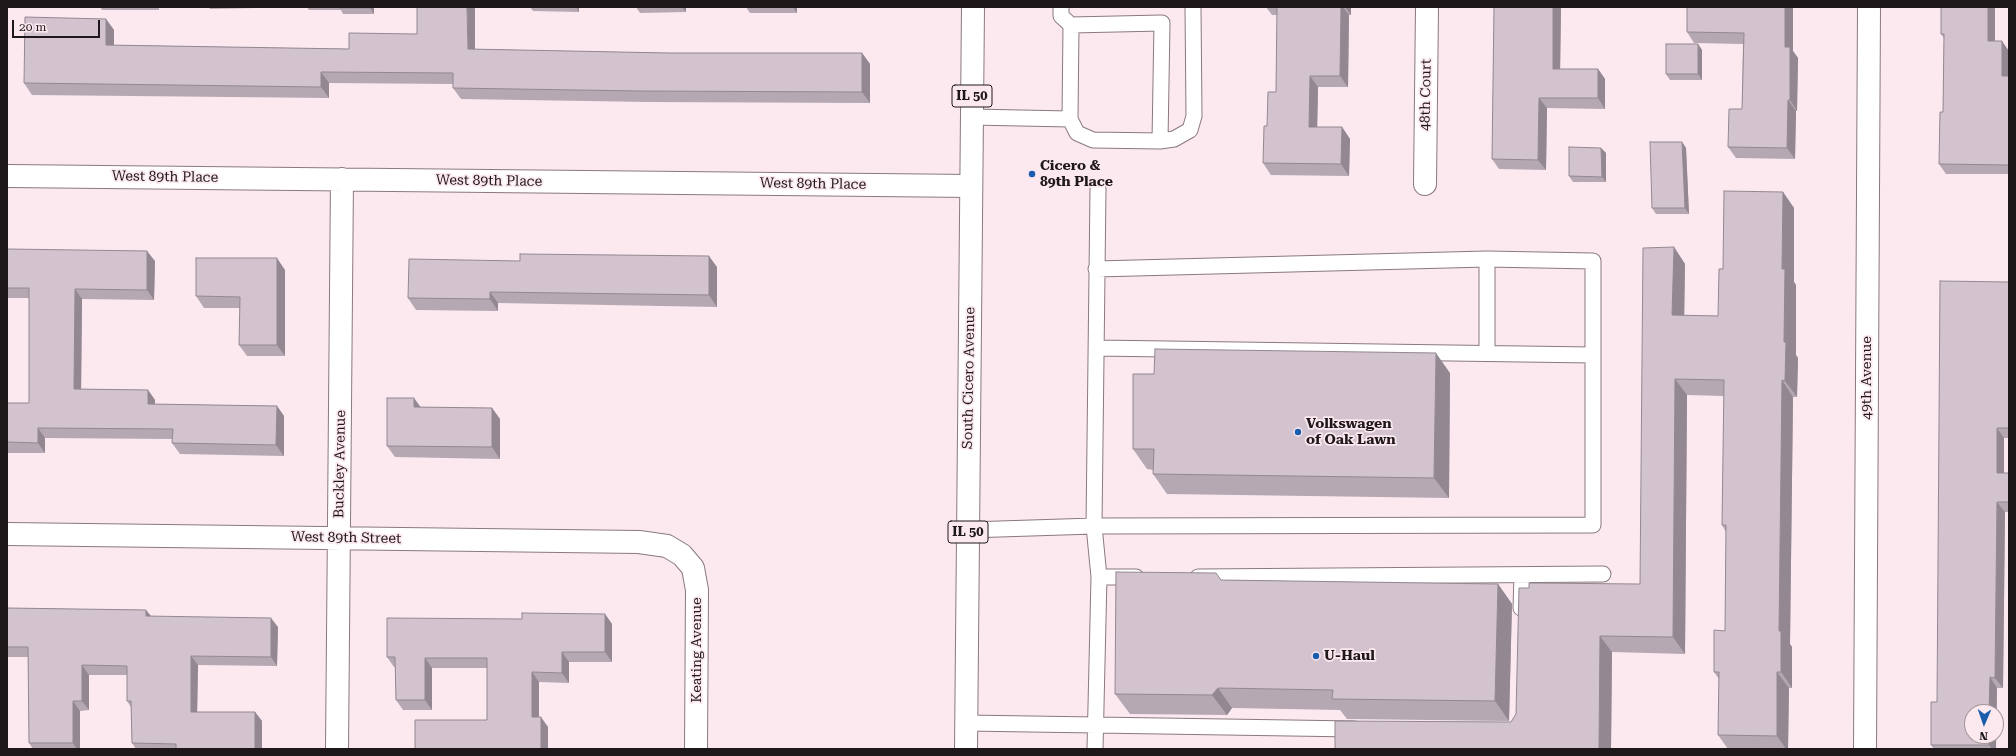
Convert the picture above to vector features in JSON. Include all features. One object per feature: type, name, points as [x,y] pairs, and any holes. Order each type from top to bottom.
[{"type":"street","name":"South Cicero Avenue","points":[[966,749],[970,186],[973,7]]},
{"type":"street","name":"48th Court","points":[[1425,184],[1427,7]]},
{"type":"street","name":"49th Avenue","points":[[1865,749],[1869,7]]},
{"type":"street","name":"West 89th Place","points":[[7,176],[970,186]]},
{"type":"street","name":"Buckley Avenue","points":[[337,749],[342,179]]},
{"type":"street","name":"West 89th Street","points":[[7,534],[639,542],[666,546],[682,555]]},
{"type":"street","name":"Keating Avenue","points":[[682,555],[693,568],[697,590],[696,749]]},
{"type":"lane","points":[[1061,7],[1061,16],[1071,25],[1162,24],[1160,141]]},
{"type":"lane","points":[[1071,25],[1070,118],[1077,132],[1093,140],[1160,141],[1174,139],[1190,130],[1194,116],[1193,7]]},
{"type":"lane","points":[[971,117],[1070,118]]},
{"type":"lane","points":[[1095,749],[1098,577],[1094,526],[1098,189]]},
{"type":"lane","points":[[968,530],[1094,526],[1593,525],[1593,261],[1488,259],[1096,269]]},
{"type":"lane","points":[[1487,352],[1488,259]]},
{"type":"lane","points":[[1096,348],[1487,352],[1593,355]]},
{"type":"lane","points":[[1186,577],[1603,574]]},
{"type":"lane","points":[[1521,622],[1522,575]]},
{"type":"lane","points":[[1098,577],[1146,577]]},
{"type":"lane","points":[[966,724],[1367,729]]},
{"type":"building","points":[[370,7],[370,8],[339,8]]},
{"type":"building","points":[[417,7],[467,7],[468,49],[669,53],[862,53],[862,92],[453,88],[453,73],[321,72],[321,87],[24,83],[25,17],[106,19],[106,45],[349,49],[349,33],[417,34]]},
{"type":"building","points":[[1277,7],[1341,7],[1340,76],[1310,76],[1309,127],[1342,127],[1341,164],[1263,163],[1264,126],[1267,126],[1268,92],[1276,92]]},
{"type":"building","points":[[1494,7],[1553,7],[1553,69],[1598,69],[1598,98],[1539,98],[1538,160],[1492,159]]},
{"type":"building","points":[[1687,7],[1785,7],[1785,47],[1790,47],[1790,100],[1788,100],[1787,148],[1728,147],[1729,109],[1742,109],[1744,33],[1687,32]]},
{"type":"building","points":[[1941,7],[1988,7],[1988,41],[2002,41],[2002,76],[2009,76],[2009,165],[1939,164],[1940,112],[1943,112],[1944,34],[1941,34]]},
{"type":"building","points":[[1666,44],[1698,44],[1698,74],[1666,74]]},
{"type":"building","points":[[1650,142],[1682,142],[1685,208],[1652,208]]},
{"type":"building","points":[[1569,147],[1601,148],[1602,177],[1569,176]]},
{"type":"building","points":[[1724,191],[1783,192],[1782,269],[1785,269],[1784,342],[1786,342],[1785,381],[1782,380],[1779,631],[1781,631],[1781,672],[1777,672],[1777,736],[1718,735],[1719,672],[1714,672],[1714,630],[1725,631],[1726,525],[1722,525],[1724,380],[1675,379],[1673,637],[1600,636],[1599,749],[1335,749],[1335,721],[1511,722],[1516,714],[1519,588],[1529,588],[1529,583],[1640,584],[1643,248],[1674,247],[1672,315],[1718,316],[1719,269],[1723,269]]},
{"type":"building","points":[[7,249],[147,251],[147,290],[75,289],[74,389],[148,390],[148,404],[277,406],[276,445],[172,443],[173,429],[38,428],[38,443],[7,442],[7,403],[29,403],[29,288],[7,288]]},
{"type":"building","points":[[520,254],[709,256],[709,295],[490,292],[490,299],[408,298],[409,259],[520,261]]},
{"type":"building","points":[[196,258],[277,258],[277,345],[239,345],[240,297],[196,296]]},
{"type":"building","points":[[1940,281],[2009,282],[2009,428],[1997,428],[1997,473],[2009,473],[2009,502],[1997,502],[1995,678],[1990,677],[1989,704],[1964,704],[1964,744],[1989,745],[1931,745],[1931,702],[1937,702]]},
{"type":"building","name":"Volkswagen of Oak Lawn","points":[[1155,349],[1436,353],[1434,478],[1153,474],[1154,449],[1133,449],[1133,374],[1154,374]]},
{"type":"building","points":[[387,398],[414,398],[414,407],[492,408],[492,447],[387,446]]},
{"type":"building","name":"U-Haul","points":[[1116,572],[1216,573],[1221,580],[1498,584],[1495,701],[1332,699],[1333,690],[1218,688],[1212,695],[1115,694]]},
{"type":"building","points":[[7,608],[146,610],[146,616],[271,618],[271,657],[191,656],[191,712],[255,712],[255,749],[176,749],[176,744],[132,743],[131,701],[127,701],[127,666],[82,665],[82,701],[73,701],[73,743],[29,743],[28,647],[7,647]]},
{"type":"building","points":[[522,613],[605,614],[605,652],[562,652],[562,673],[532,672],[532,717],[541,717],[541,749],[415,749],[415,720],[487,720],[487,658],[425,658],[425,700],[396,700],[395,657],[387,657],[387,618],[522,619]]},
{"type":"place","name":"Cicero & 89th Place","points":[[1032,174]]},
{"type":"place","name":"Volkswagen of Oak Lawn","points":[[1298,432]]},
{"type":"place","name":"U-Haul","points":[[1316,656]]}]
